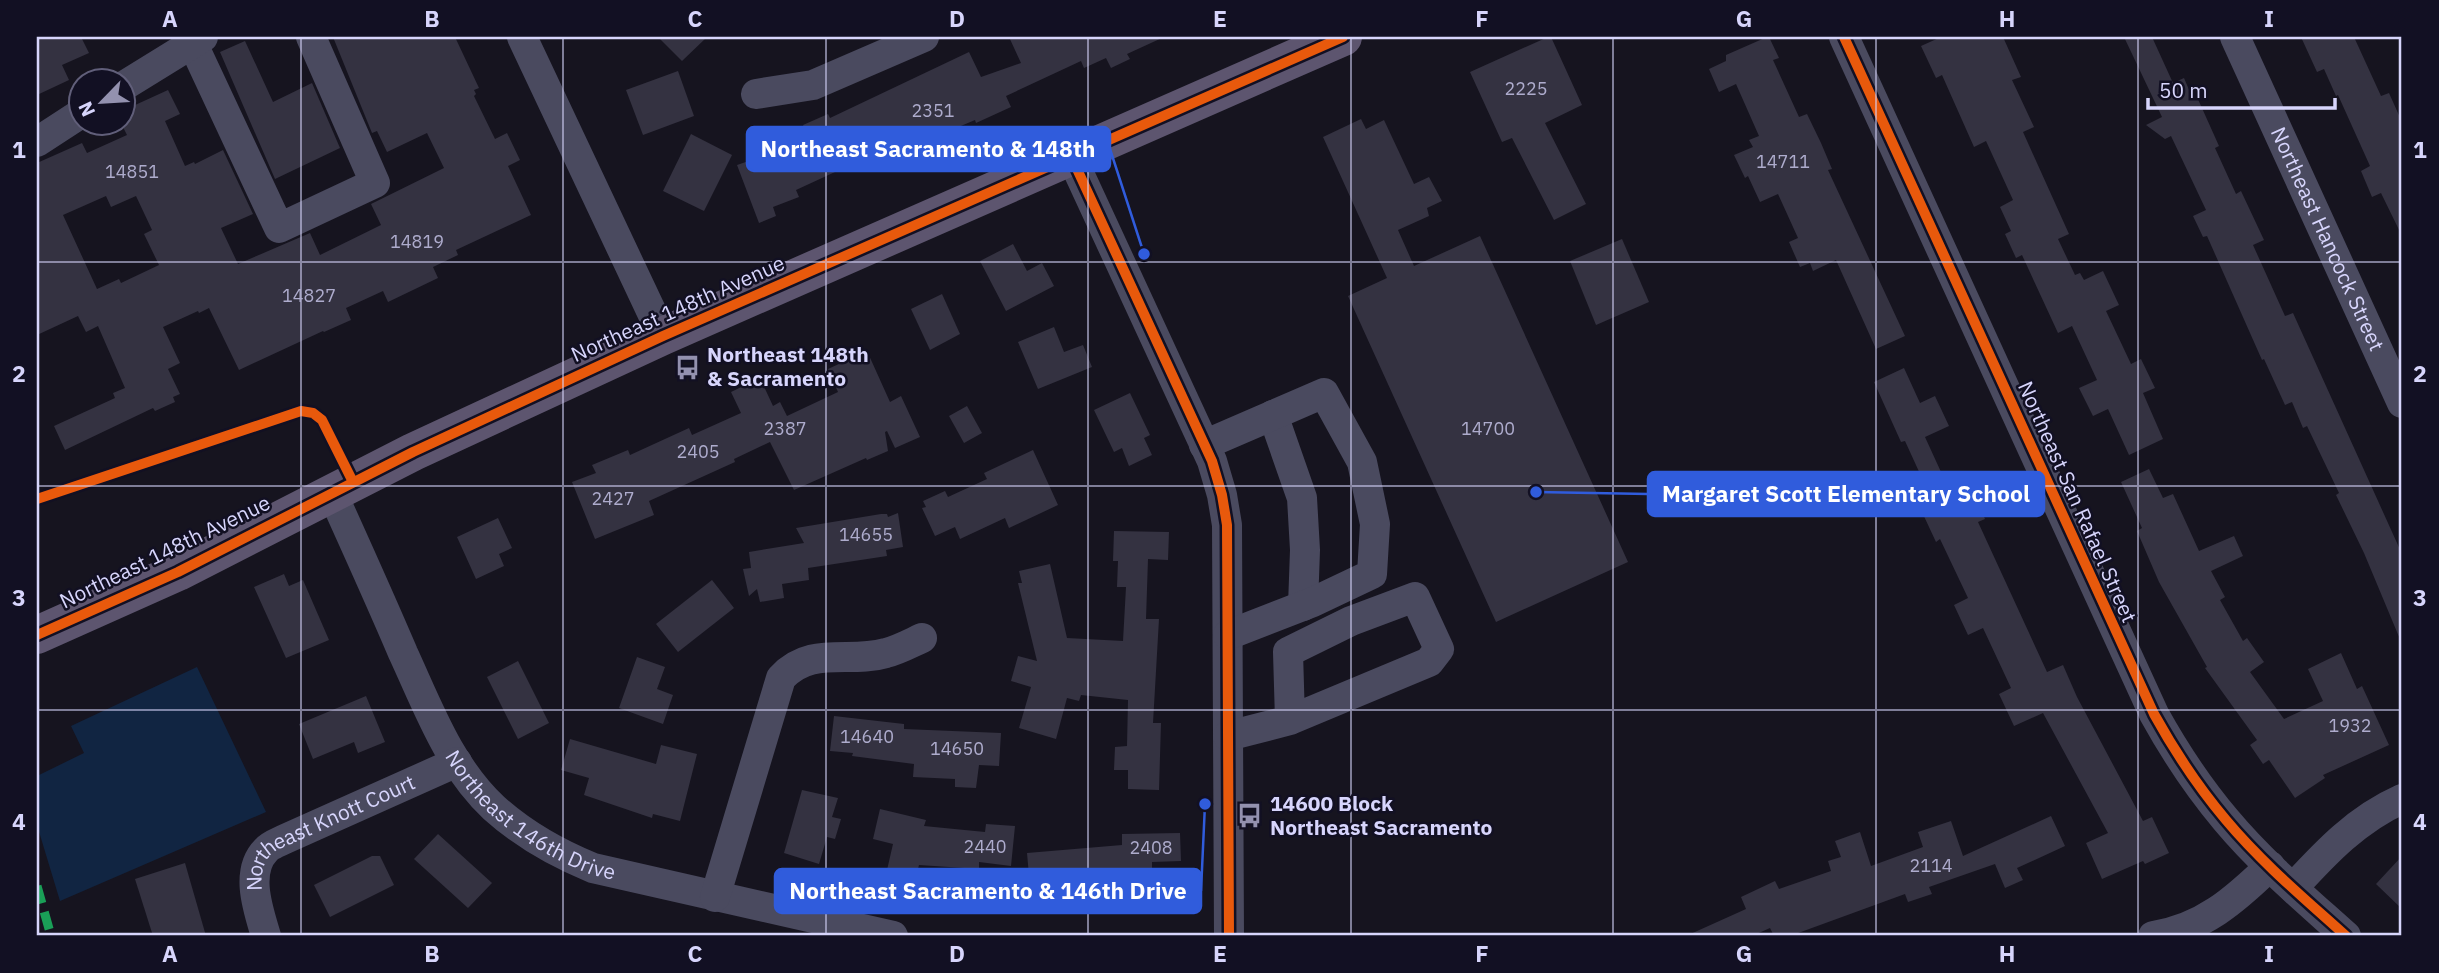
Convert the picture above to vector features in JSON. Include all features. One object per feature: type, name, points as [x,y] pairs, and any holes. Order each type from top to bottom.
[{"type":"main road","name":"Northeast 148th Avenue","points":[[37,635],[178,572],[413,452],[663,336],[1343,37]]},
{"type":"street","points":[[136,78],[198,40],[279,228],[375,183],[311,37]]},
{"type":"street","points":[[522,37],[663,336]]},
{"type":"street","points":[[756,94],[813,85],[924,37]]},
{"type":"street","name":"Northeast San Rafael Street","points":[[1844,37],[2149,706],[2179,757],[2226,820],[2270,866],[2346,936]]},
{"type":"street","name":"Northeast Hancock Street","points":[[2235,37],[2402,403]]},
{"type":"street","points":[[37,142],[66,123]]},
{"type":"street","points":[[1071,156],[1204,446],[1222,495],[1227,524],[1229,936]]},
{"type":"street","points":[[1204,446],[1324,393],[1362,462],[1374,524],[1372,574],[1303,606],[1228,635]]},
{"type":"street","points":[[1273,415],[1301,498],[1305,550],[1303,606]]},
{"type":"street","name":"Northeast 146th Drive","points":[[332,492],[438,730],[457,762],[493,807],[524,833],[554,851],[593,868],[893,936]]},
{"type":"street","points":[[1228,736],[1290,720],[1429,662],[1439,649],[1415,597],[1351,621],[1288,652],[1290,720]]},
{"type":"street","points":[[715,897],[782,678],[804,660],[885,654],[922,638]]},
{"type":"street","name":"Northeast Knott Court","points":[[266,936],[254,888],[256,868],[265,850],[457,762]]},
{"type":"street","points":[[2293,888],[2346,832],[2372,814],[2402,799]]},
{"type":"street","points":[[2153,936],[2183,929],[2218,913],[2270,866]]},
{"type":"water","points":[[197,667],[266,812],[60,901],[37,825],[37,776],[84,753],[71,726]]},
{"type":"building","points":[[37,37],[81,37],[89,53],[62,65],[66,81],[37,95]]},
{"type":"building","points":[[333,37],[455,37],[479,88],[474,90],[474,96],[495,139],[507,133],[520,160],[508,166],[531,215],[456,250],[458,255],[433,267],[438,278],[388,302],[383,291],[346,308],[351,320],[239,370],[209,308],[163,327],[180,363],[168,369],[180,394],[173,397],[175,402],[155,411],[153,408],[65,450],[54,426],[115,398],[113,393],[125,388],[98,326],[86,332],[78,316],[37,335],[37,163],[82,143],[87,153],[125,136],[136,136],[136,105],[168,90],[180,114],[165,121],[185,166],[223,150],[253,214],[221,228],[238,264],[310,233],[320,255],[381,225],[371,204],[444,168],[427,133],[387,152],[377,131],[372,133]],"holes":[[[106,196],[111,207],[136,196],[152,230],[144,234],[159,265],[121,283],[119,279],[97,289],[63,215]]]},
{"type":"building","points":[[658,37],[707,37],[682,61]]},
{"type":"building","points":[[1009,37],[1164,37],[1127,54],[1130,59],[1111,68],[1106,58],[1084,68],[1081,61],[1006,96],[1011,107],[976,123],[975,120],[878,161],[874,154],[796,190],[799,197],[773,207],[776,216],[759,223],[737,165],[795,145],[793,140],[807,134],[803,125],[828,114],[830,118],[969,52],[981,77],[1021,63]]},
{"type":"building","points":[[1551,37],[1582,105],[1545,123],[1586,204],[1554,220],[1512,138],[1502,142],[1470,72]]},
{"type":"building","points":[[1767,37],[1779,58],[1773,60],[1799,117],[1807,114],[1821,143],[1832,169],[1828,170],[1905,336],[1876,349],[1836,260],[1813,271],[1810,263],[1800,267],[1789,242],[1798,238],[1778,194],[1760,202],[1734,155],[1753,147],[1749,140],[1759,136],[1736,84],[1719,92],[1709,69],[1726,61],[1726,55]]},
{"type":"building","points":[[1941,37],[2003,37],[2021,77],[2012,80],[2034,127],[2023,132],[2069,234],[2058,239],[2075,275],[2080,273],[2084,280],[2103,271],[2119,305],[2106,311],[2131,364],[2141,359],[2155,388],[2143,393],[2163,439],[2129,455],[2108,409],[2093,416],[2079,388],[2097,380],[2072,326],[2058,333],[2022,255],[2016,258],[2005,234],[2011,231],[2000,207],[2013,200],[1986,141],[1974,147],[1942,75],[1936,78],[1921,46]]},
{"type":"building","points":[[2124,37],[2152,37],[2173,83],[2184,78],[2193,99],[2197,97],[2219,146],[2215,148],[2236,194],[2241,191],[2264,240],[2253,245],[2285,316],[2293,313],[2402,554],[2402,644],[2364,553],[2336,495],[2339,493],[2307,426],[2303,428],[2292,402],[2285,405],[2207,236],[2203,237],[2193,216],[2206,210],[2171,136],[2165,139],[2146,125],[2162,117]]},
{"type":"building","points":[[2301,37],[2354,37],[2381,96],[2389,93],[2402,122],[2402,236],[2381,193],[2372,197],[2361,171],[2370,166],[2338,95],[2336,96],[2324,69],[2317,72]]},
{"type":"building","points":[[245,41],[273,102],[312,83],[340,148],[275,179],[220,52]]},
{"type":"building","points":[[678,71],[694,116],[643,135],[626,90]]},
{"type":"building","points":[[1361,119],[1366,129],[1384,120],[1414,184],[1429,177],[1442,201],[1427,208],[1429,216],[1398,230],[1414,266],[1480,236],[1628,562],[1496,622],[1348,296],[1387,278],[1323,137]]},
{"type":"building","points":[[691,134],[732,155],[704,211],[663,191]]},
{"type":"building","points":[[1622,239],[1649,302],[1596,325],[1570,261]]},
{"type":"building","points":[[1013,244],[1027,271],[1042,263],[1054,286],[1006,311],[980,261]]},
{"type":"building","points":[[942,294],[960,334],[930,350],[911,309]]},
{"type":"building","points":[[1054,327],[1064,352],[1083,345],[1092,367],[1038,389],[1018,342]]},
{"type":"building","points":[[867,351],[890,402],[901,396],[920,437],[895,448],[887,431],[888,451],[794,490],[770,442],[734,459],[735,462],[649,501],[654,515],[595,539],[572,482],[596,473],[592,465],[628,450],[630,455],[689,428],[692,435],[741,413],[731,392],[760,378],[773,406],[780,402],[787,416],[838,392],[828,369]]},
{"type":"building","points":[[1904,368],[1920,403],[1935,396],[1949,426],[1925,437],[1952,496],[1971,487],[1985,519],[1978,522],[2047,672],[2063,665],[2077,697],[2143,821],[2152,817],[2169,853],[2102,879],[2086,843],[2108,833],[2043,713],[2014,726],[1999,694],[2011,688],[1983,628],[1968,635],[1954,605],[1968,598],[1940,539],[1936,542],[1908,482],[1921,476],[1905,441],[1901,442],[1874,382]]},
{"type":"building","points":[[1130,393],[1150,435],[1144,438],[1152,455],[1129,466],[1122,448],[1114,452],[1094,410]]},
{"type":"building","points":[[967,406],[982,433],[964,443],[949,416]]},
{"type":"building","points":[[1033,450],[1058,505],[1009,528],[1005,518],[960,539],[955,527],[935,536],[922,508],[926,507],[923,501],[945,491],[948,497],[987,479],[984,473]]},
{"type":"building","points":[[2149,469],[2163,498],[2173,494],[2199,551],[2234,536],[2243,556],[2211,571],[2225,597],[2220,600],[2243,641],[2247,638],[2264,662],[2250,672],[2284,719],[2323,701],[2308,669],[2341,653],[2357,689],[2362,686],[2389,745],[2323,775],[2325,778],[2295,798],[2269,760],[2263,764],[2250,745],[2257,740],[2205,668],[2207,667],[2159,582],[2137,531],[2142,528],[2121,482]]},
{"type":"building","points":[[898,513],[903,547],[886,550],[887,556],[808,568],[809,580],[782,584],[784,598],[760,602],[757,589],[749,596],[743,569],[751,568],[749,552],[804,543],[796,528],[881,514],[887,514],[888,517]]},
{"type":"building","points":[[498,518],[512,548],[499,554],[504,566],[476,579],[457,537]]},
{"type":"building","points":[[1114,531],[1169,532],[1168,560],[1148,559],[1146,619],[1159,619],[1153,723],[1161,723],[1159,790],[1128,789],[1128,770],[1114,770],[1115,747],[1127,746],[1128,700],[1081,695],[1079,701],[1067,698],[1056,739],[1019,728],[1031,687],[1011,681],[1018,656],[1037,661],[1018,583],[1022,583],[1019,571],[1050,564],[1067,638],[1123,641],[1126,587],[1117,587],[1118,561],[1113,561]]},
{"type":"building","points":[[284,574],[289,586],[303,580],[329,640],[286,658],[254,587]]},
{"type":"building","points":[[712,580],[734,608],[678,652],[656,624]]},
{"type":"building","points":[[637,657],[665,667],[657,689],[673,695],[663,724],[619,708]]},
{"type":"building","points":[[518,661],[549,723],[518,739],[487,677]]},
{"type":"building","points":[[366,696],[385,742],[358,753],[354,742],[313,759],[299,724]]},
{"type":"building","points":[[834,716],[904,724],[904,729],[1001,733],[999,766],[979,765],[976,788],[955,787],[955,779],[913,777],[914,764],[830,751]]},
{"type":"building","points":[[570,739],[656,764],[661,745],[697,754],[680,821],[653,814],[652,818],[584,795],[589,778],[561,770]]},
{"type":"building","points":[[802,790],[838,798],[832,817],[841,819],[835,839],[827,837],[819,864],[784,853]]},
{"type":"building","points":[[880,809],[926,820],[924,826],[985,832],[986,824],[1015,826],[1011,866],[979,862],[979,869],[919,865],[916,877],[887,870],[893,844],[873,839]]},
{"type":"building","points":[[2051,816],[2065,846],[2017,868],[2023,880],[2005,888],[1995,864],[1929,887],[1932,894],[1908,902],[1905,894],[1790,936],[1774,936],[1770,928],[1752,936],[1686,936],[1746,909],[1741,897],[1775,881],[1779,889],[1831,871],[1828,861],[1841,857],[1835,841],[1860,832],[1871,866],[1923,847],[1918,832],[1951,821],[1963,856]]},
{"type":"building","points":[[1180,833],[1181,861],[1152,862],[1152,887],[1123,887],[1123,879],[1030,887],[1027,853],[1122,845],[1122,834]]},
{"type":"building","points":[[438,834],[492,883],[468,908],[414,859]]},
{"type":"building","points":[[372,856],[380,856],[394,885],[330,917],[314,885]]},
{"type":"building","points":[[2402,856],[2402,909],[2376,884]]},
{"type":"building","points":[[185,863],[206,936],[153,936],[135,879]]},
{"type":"marked path","points":[[37,886],[51,936]]},
{"type":"cycle path","points":[[37,635],[178,572],[413,452],[663,336],[1343,37]]},
{"type":"cycle path","points":[[1844,37],[2154,714],[2188,769],[2226,820],[2269,866],[2346,936]]},
{"type":"cycle path","points":[[1071,156],[1212,461],[1222,495],[1227,525],[1229,936]]},
{"type":"cycle path","points":[[37,499],[301,411],[313,413],[322,420],[353,482]]},
{"type":"place","name":"Northeast Sacramento & 148th","points":[[1144,254]]},
{"type":"place","name":"Northeast 148th & Sacramento","points":[[687,367]]},
{"type":"place","name":"Margaret Scott Elementary School","points":[[1536,492]]},
{"type":"place","name":"Northeast Sacramento & 146th Drive","points":[[1205,804]]},
{"type":"place","name":"14600 Block Northeast Sacramento","points":[[1250,816]]}]
